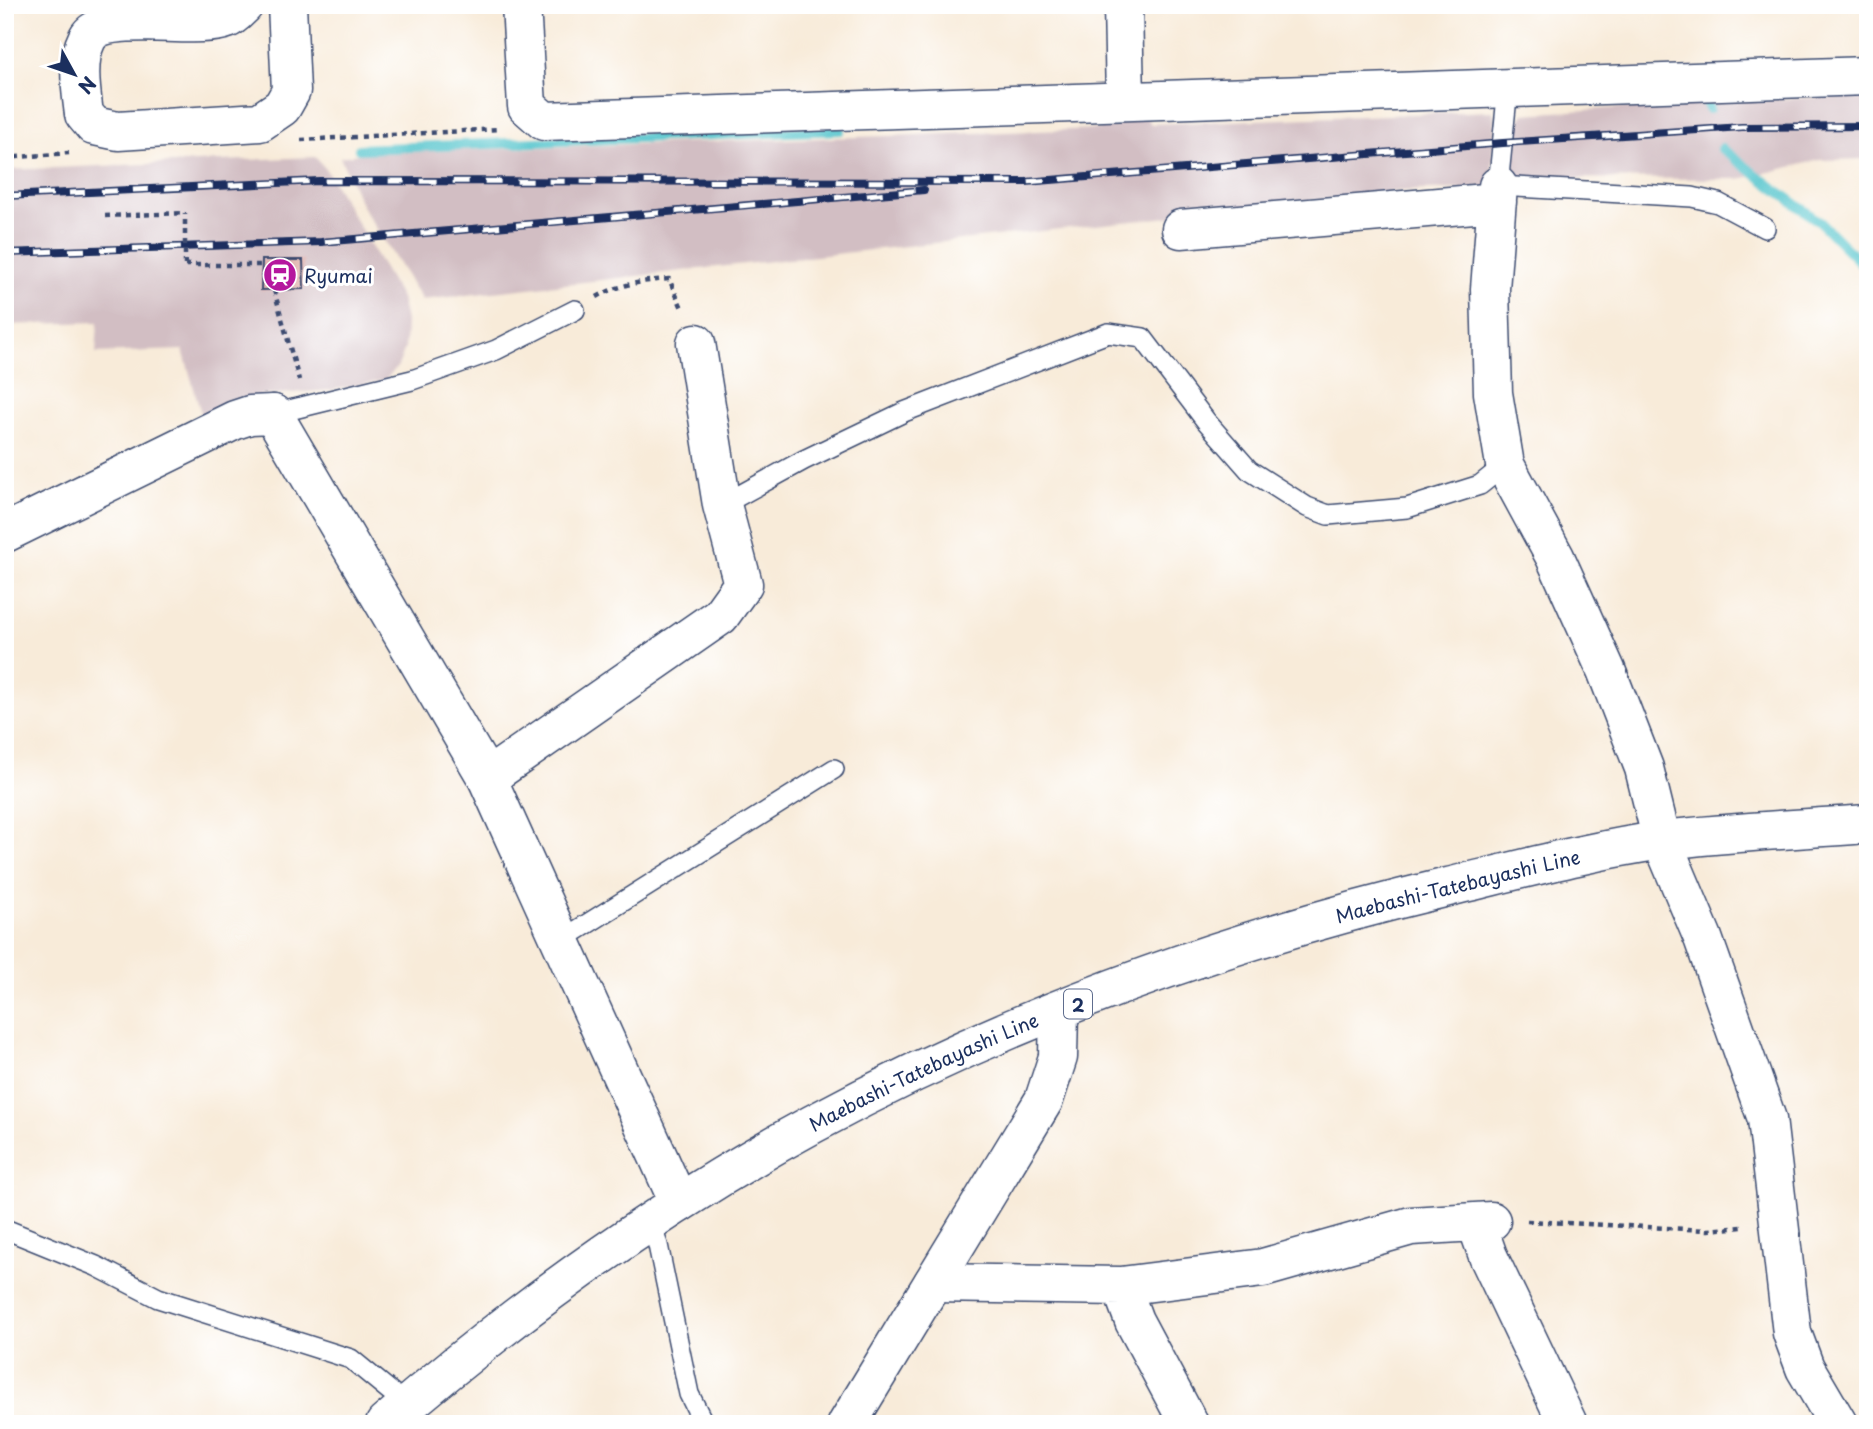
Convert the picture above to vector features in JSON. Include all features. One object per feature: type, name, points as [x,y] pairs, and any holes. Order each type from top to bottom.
[{"type":"street","points":[[244,5],[229,19],[190,25],[117,23],[99,27],[88,36],[83,51],[84,114],[94,125],[118,131],[260,122],[282,107],[291,91],[288,5]]},
{"type":"street","points":[[521,5],[527,106],[544,121],[1868,76]]},
{"type":"street","points":[[1123,5],[1125,100]]},
{"type":"street","points":[[1181,229],[1497,194],[1490,289],[1493,393],[1506,466],[1555,557],[1606,670],[1644,768],[1661,841],[1703,938],[1767,1119],[1781,1223],[1791,1333],[1805,1368],[1838,1424]]},
{"type":"street","points":[[486,778],[720,616],[743,584],[722,505],[696,343]]},
{"type":"street","points":[[5,533],[235,420],[250,415],[289,410],[486,778],[560,941],[664,1213]]},
{"type":"street","name":"Maebashi-Tatebayashi Line","points":[[396,1414],[555,1291],[664,1213],[825,1118],[920,1070],[1059,1011],[1162,970],[1264,935],[1465,883],[1661,841],[1868,824]]},
{"type":"street","points":[[847,1424],[1044,1100],[1058,1057],[1059,1011]]},
{"type":"street","points":[[933,1283],[1121,1286],[1262,1268],[1411,1226],[1484,1222],[1488,1256],[1568,1424]]},
{"type":"street","points":[[1121,1286],[1134,1321],[1189,1424]]},
{"type":"lane","points":[[1508,87],[1497,194],[1692,197],[1718,203],[1765,228]]},
{"type":"lane","points":[[289,410],[404,382],[460,363],[496,350],[575,310]]},
{"type":"lane","points":[[722,505],[804,460],[904,412],[1108,333],[1143,338],[1206,421],[1249,470],[1307,507],[1328,514],[1406,508],[1480,485],[1506,466]]},
{"type":"lane","points":[[560,941],[834,769]]},
{"type":"lane","points":[[664,1213],[658,1245],[689,1394],[704,1424]]},
{"type":"lane","points":[[5,1229],[96,1266],[158,1298],[351,1359],[396,1414]]},
{"type":"path","points":[[289,141],[515,128],[544,121]]},
{"type":"path","points":[[5,158],[75,153]]},
{"type":"path","points":[[105,216],[185,213],[185,265],[261,265]]},
{"type":"path","points":[[575,310],[613,289],[644,281],[669,279],[696,343]]},
{"type":"path","points":[[274,290],[289,410]]},
{"type":"path","points":[[1484,1222],[1709,1230],[1781,1223]]},
{"type":"shaded area","points":[[1868,96],[1868,159],[1820,160],[1740,179],[1509,178],[1511,132],[1524,114],[1741,100]]},
{"type":"shaded area","points":[[1493,111],[1496,132],[1490,188],[1400,191],[422,300],[362,206],[340,157],[365,153],[1099,129],[1108,115],[1146,113],[1150,124]]},
{"type":"shaded area","points":[[315,157],[325,168],[401,298],[406,321],[405,348],[398,366],[385,380],[332,390],[263,395],[203,420],[183,350],[96,353],[98,322],[5,325],[5,170]]},
{"type":"building","points":[[262,260],[303,260],[304,289],[261,290]]},
{"type":"waterway","points":[[1696,97],[1704,97],[1709,109]]},
{"type":"waterway","points":[[359,149],[840,130]]},
{"type":"waterway","points":[[1722,149],[1821,223],[1868,270]]},
{"type":"railway","points":[[5,196],[319,181],[1026,182],[1503,143],[1742,127],[1868,126]]},
{"type":"railway","points":[[5,253],[321,242],[924,190]]},
{"type":"place","name":"Ryumai","points":[[280,275]]}]
